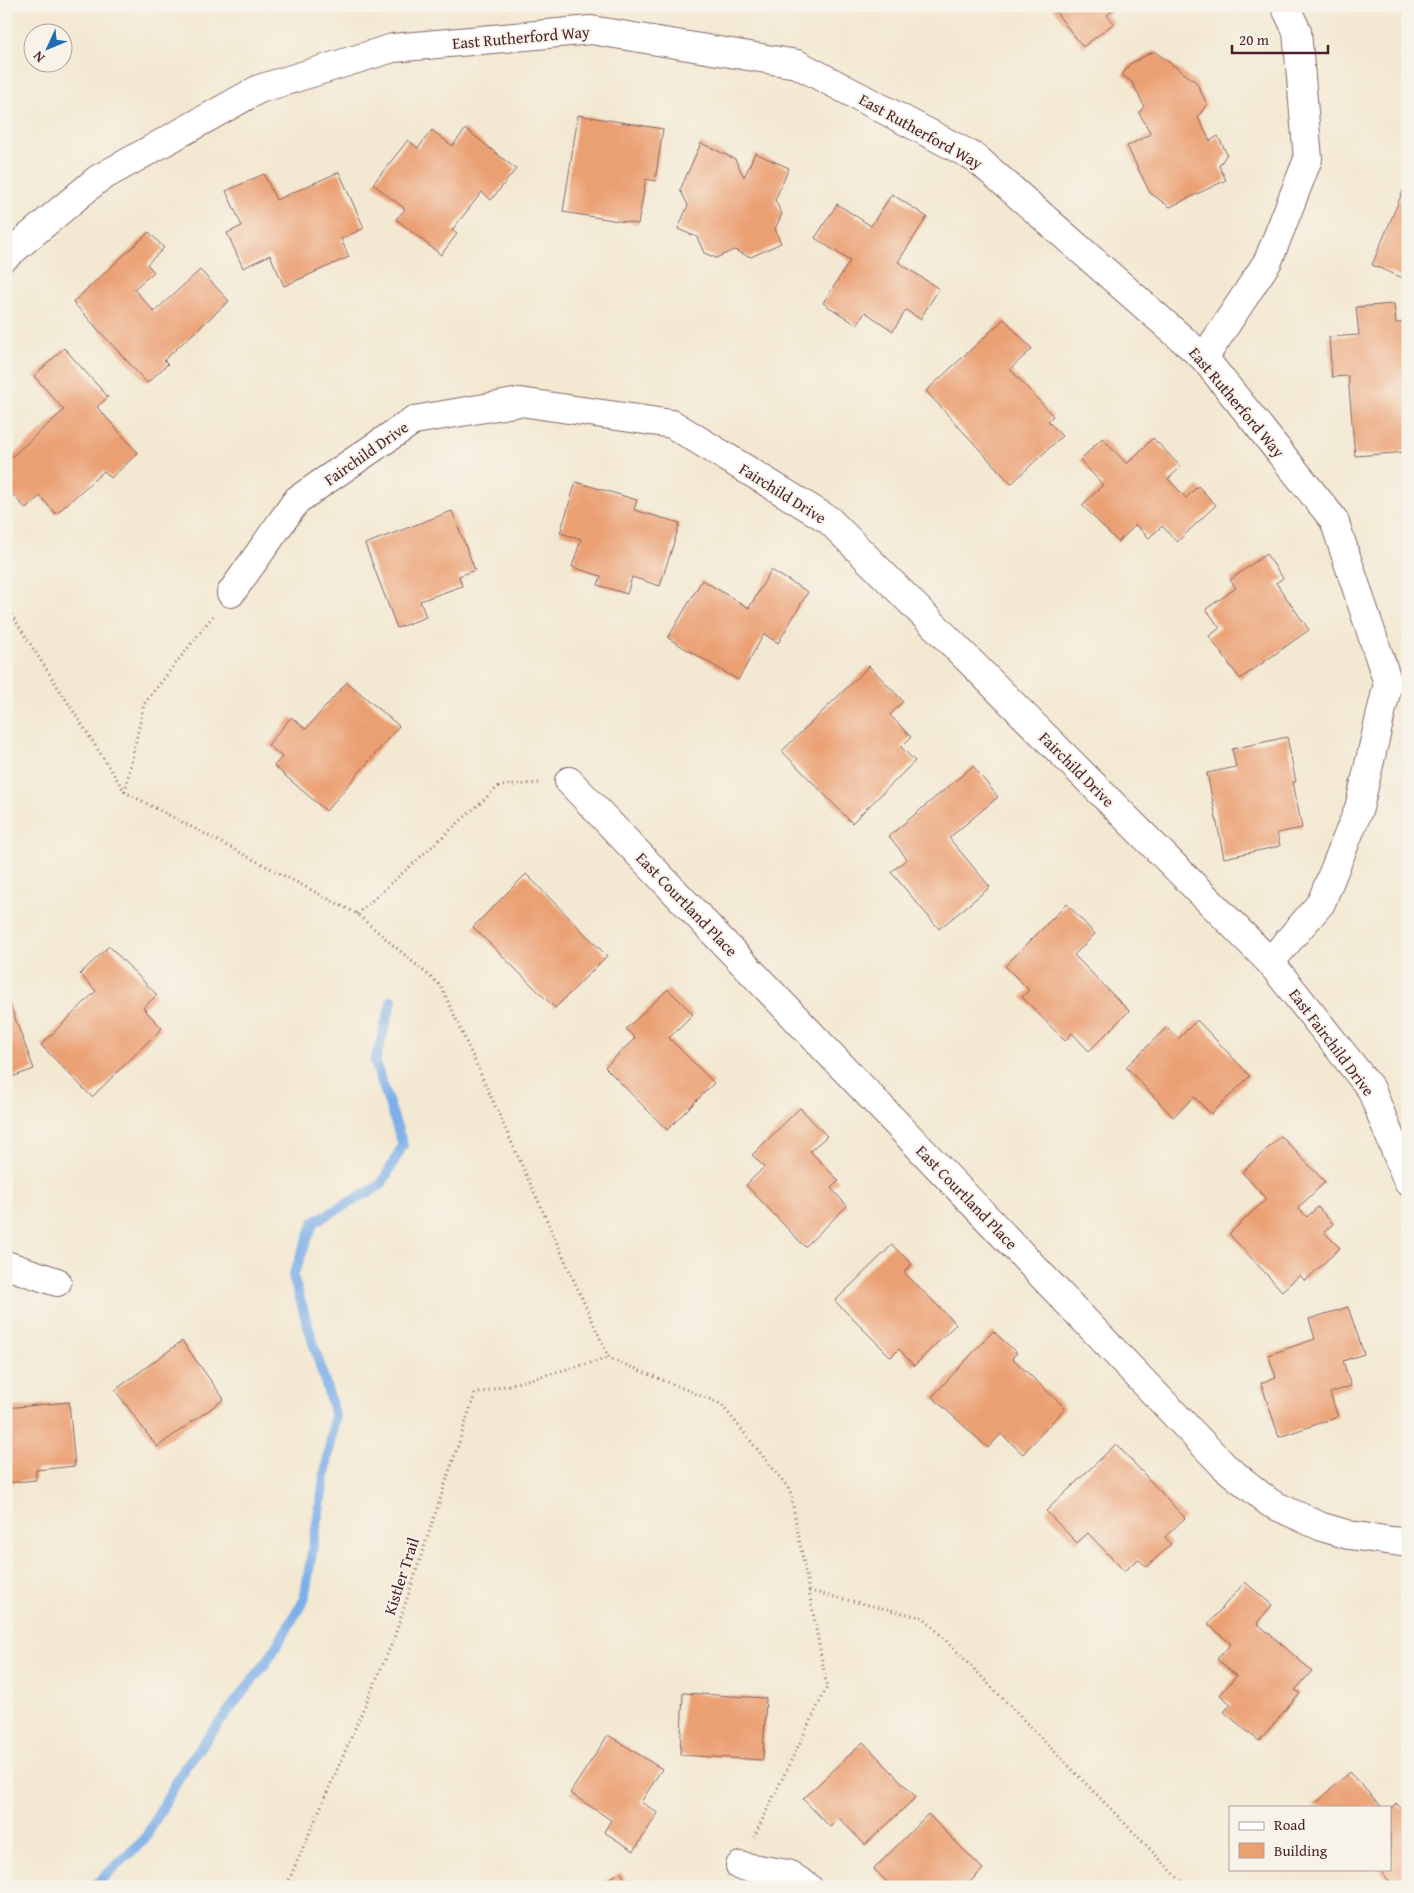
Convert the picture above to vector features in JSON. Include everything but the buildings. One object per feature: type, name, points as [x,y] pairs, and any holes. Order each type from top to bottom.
[{"type":"street","points":[[1204,358],[1268,262],[1308,159],[1297,31],[1285,6]]},
{"type":"street","name":"East Rutherford Way","points":[[6,256],[98,179],[259,89],[393,48],[591,30],[797,64],[976,158],[1204,358],[1334,520],[1388,683],[1359,808],[1321,903],[1270,962]]},
{"type":"street","name":"Fairchild Drive","points":[[230,593],[297,500],[414,420],[520,402],[672,424],[829,520],[1270,962]]},
{"type":"street","name":"East Courtland Place","points":[[569,781],[1224,1466],[1270,1503],[1322,1527],[1349,1535],[1408,1543]]},
{"type":"street","name":"East Fairchild Drive","points":[[1270,962],[1371,1089],[1408,1182]]},
{"type":"street","points":[[6,1265],[57,1282]]},
{"type":"street","points":[[740,1866],[788,1874],[808,1887]]},
{"type":"path","points":[[125,792],[144,704],[230,593]]},
{"type":"path","points":[[6,606],[125,792],[357,914],[441,986],[609,1358],[720,1404],[790,1490],[827,1687],[740,1866]]},
{"type":"path","points":[[357,914],[499,786],[569,781]]},
{"type":"path","name":"Kistler Trail","points":[[282,1887],[289,1880],[393,1641],[475,1394],[609,1358]]},
{"type":"path","points":[[809,1591],[924,1618],[1186,1887]]},
{"type":"waterway","points":[[93,1887],[144,1840],[185,1767],[268,1660],[304,1600],[335,1415],[293,1276],[314,1222],[381,1185],[403,1145],[375,1062],[392,1000]]}]
